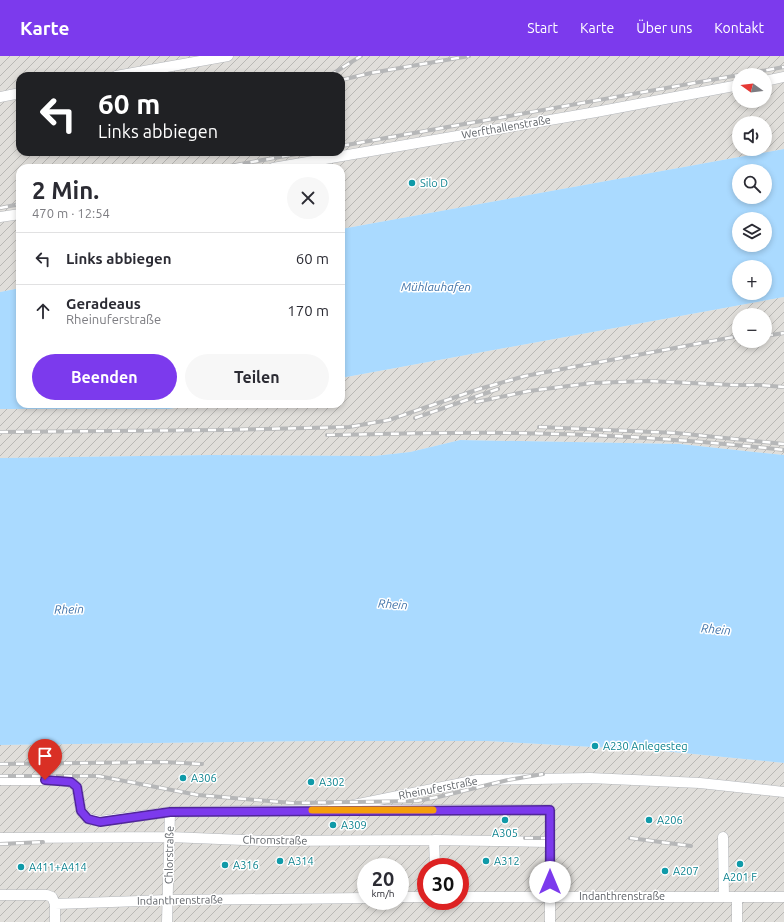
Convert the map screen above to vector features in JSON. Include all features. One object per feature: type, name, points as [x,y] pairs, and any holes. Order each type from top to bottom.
[{"type":"street","points":[[138,72],[228,56]]},
{"type":"street","points":[[772,79],[784,77]]},
{"type":"street","name":"Werfthallenstraße","points":[[345,156],[596,112],[732,86]]},
{"type":"street","points":[[0,97],[16,94]]},
{"type":"street","name":"Werfthallenstraße","points":[[296,164],[342,156]]},
{"type":"street","points":[[0,217],[16,215]]},
{"type":"street","name":"Rheinuferstraße","points":[[0,780],[60,780],[71,782],[77,787],[81,811],[88,819],[100,822],[170,812],[329,810],[477,780],[590,778],[700,783],[784,792]]},
{"type":"street","points":[[329,810],[550,810],[550,922]]},
{"type":"street","name":"Chlorstraße","points":[[167,922],[170,812]]},
{"type":"street","name":"Chromstraße","points":[[0,838],[170,837],[267,841],[434,840],[550,842]]},
{"type":"street","points":[[723,837],[724,897]]},
{"type":"street","points":[[434,840],[435,858]]},
{"type":"street","points":[[0,895],[52,896],[55,904],[55,922]]},
{"type":"street","name":"Indanthrenstraße","points":[[469,897],[784,897]]},
{"type":"street","points":[[737,897],[737,922]]},
{"type":"street","name":"Indanthrenstraße","points":[[55,904],[168,900],[357,898]]},
{"type":"shaded area","points":[[0,56],[784,56],[784,149],[772,151],[772,116],[732,116],[732,156],[745,156],[345,228],[345,164],[16,164],[16,289],[0,292]]},
{"type":"shaded area","points":[[784,297],[784,455],[680,444],[460,440],[410,452],[374,456],[211,455],[0,458],[0,409],[345,408],[345,377]]},
{"type":"shaded area","points":[[316,741],[487,741],[663,751],[784,763],[784,922],[0,922],[0,745]]},
{"type":"water","name":"Mühlauhafen","points":[[784,149],[784,297],[772,299],[772,260],[732,260],[732,300],[768,300],[345,377],[345,228],[745,156],[772,156],[772,151]]},
{"type":"water","points":[[16,289],[16,408],[175,408],[0,409],[0,292]]},
{"type":"water","name":"Rhein","points":[[460,440],[680,444],[784,455],[784,763],[663,751],[487,741],[316,741],[0,745],[0,458],[211,455],[374,456],[410,452]]},
{"type":"railway","points":[[335,72],[361,56]]},
{"type":"railway","points":[[345,79],[371,73],[469,56]]},
{"type":"railway","points":[[345,145],[784,67]]},
{"type":"railway","points":[[241,164],[285,156]]},
{"type":"railway","points":[[0,208],[16,205]]},
{"type":"railway","points":[[772,335],[784,333]]},
{"type":"railway","points":[[0,432],[349,427],[389,420],[479,389],[525,376],[732,337]]},
{"type":"railway","points":[[476,402],[529,391],[592,383],[648,381],[784,387]]},
{"type":"railway","points":[[415,418],[498,389]]},
{"type":"railway","points":[[539,427],[676,433],[784,444]]},
{"type":"railway","points":[[327,435],[515,433],[616,436],[684,440],[784,450]]},
{"type":"railway","points":[[0,764],[163,762],[202,764]]},
{"type":"railway","points":[[0,776],[98,776],[198,795],[292,803],[417,801],[508,780],[543,774]]},
{"type":"railway","points":[[525,838],[550,838]]},
{"type":"railway","points":[[630,838],[691,846]]},
{"type":"railway","points":[[0,844],[43,842]]},
{"type":"slow traffic","points":[[312,810],[433,810]]},
{"type":"place","name":"Silo D","points":[[412,183]]},
{"type":"place","name":"A230 Anlegesteg","points":[[595,746]]},
{"type":"place","name":"A306","points":[[183,778]]},
{"type":"place","name":"A302","points":[[311,782]]},
{"type":"place","name":"A305","points":[[505,820]]},
{"type":"place","name":"A206","points":[[649,820]]},
{"type":"place","name":"A309","points":[[333,825]]},
{"type":"place","name":"A314","points":[[280,861]]},
{"type":"place","name":"A312","points":[[486,861]]},
{"type":"place","name":"A201 F","points":[[740,864]]},
{"type":"place","name":"A316","points":[[225,865]]},
{"type":"place","name":"A411+A414","points":[[21,867]]},
{"type":"place","name":"A207","points":[[665,871]]},
{"type":"route","points":[[45,780],[71,782],[77,787],[81,811],[88,819],[100,822],[170,812],[550,810],[550,882]]}]
